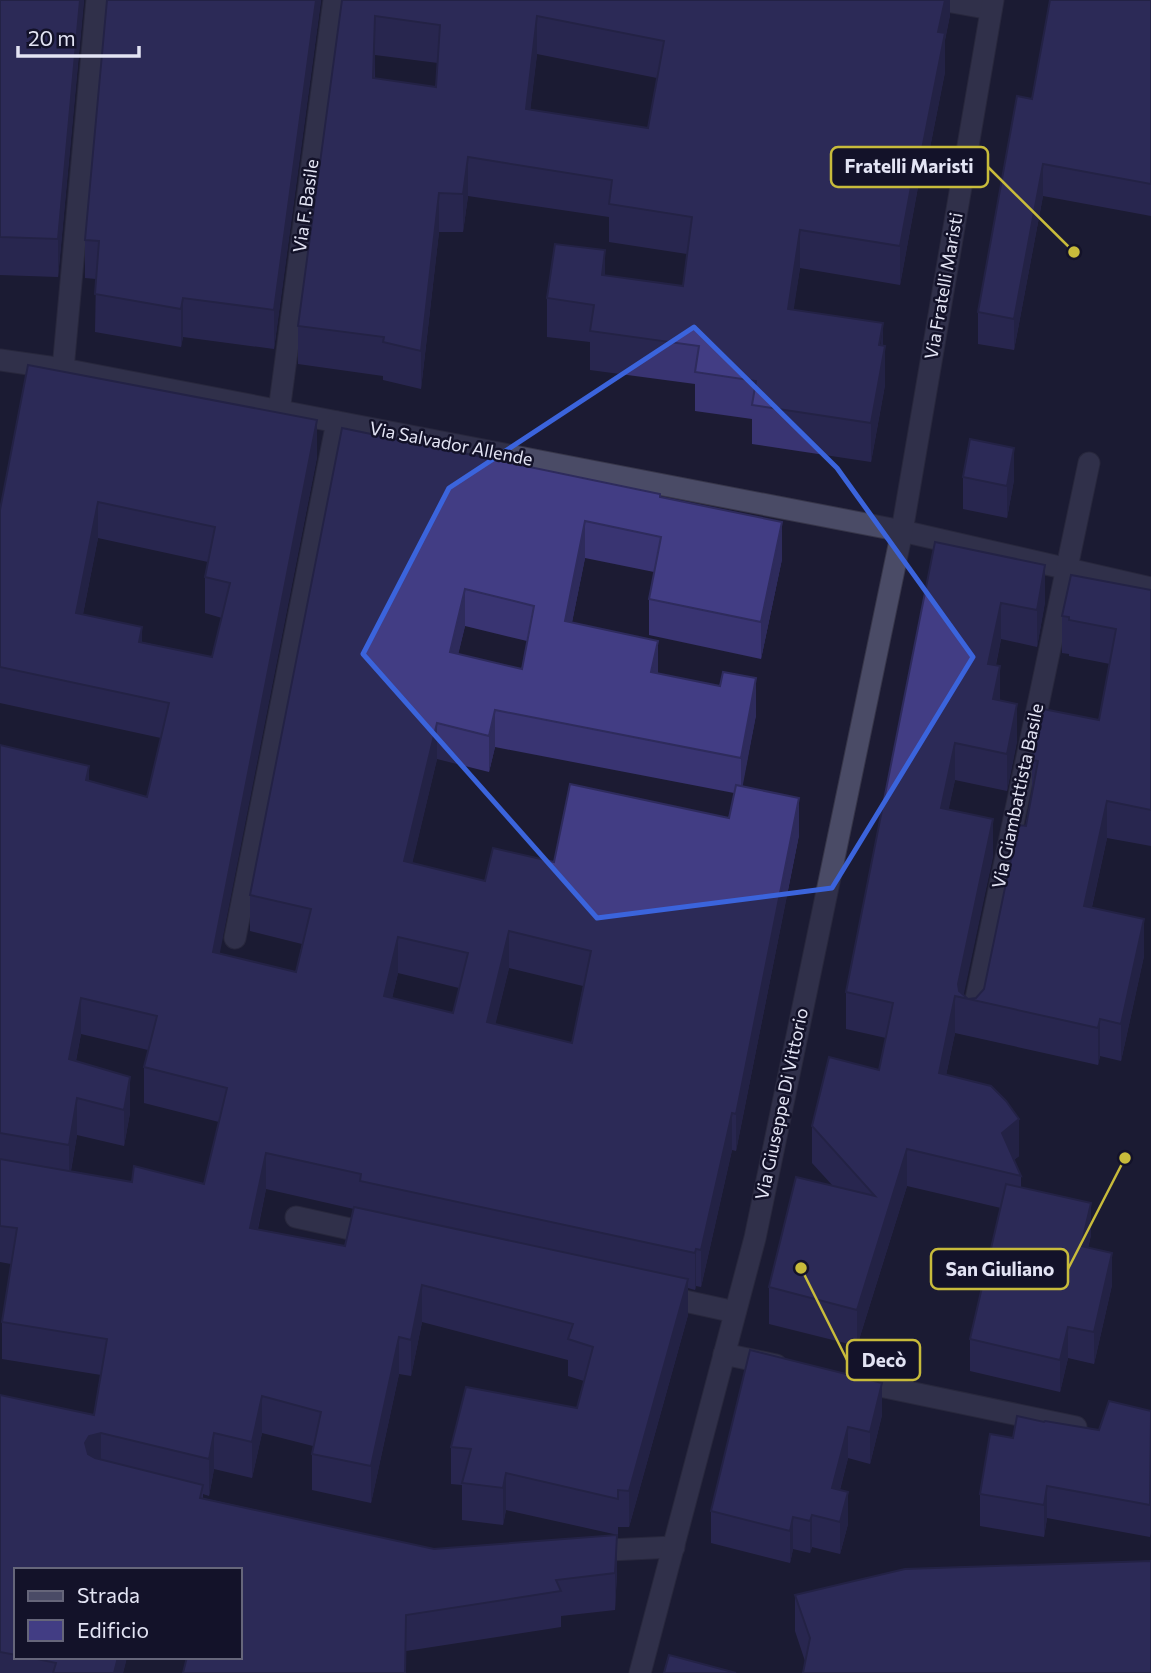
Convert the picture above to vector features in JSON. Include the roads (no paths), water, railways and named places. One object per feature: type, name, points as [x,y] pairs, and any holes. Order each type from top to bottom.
[{"type":"street","points":[[63,369],[97,0]]},
{"type":"street","name":"Via F. Basile","points":[[279,411],[334,0]]},
{"type":"street","points":[[940,0],[992,4]]},
{"type":"street","name":"Via Fratelli Maristi","points":[[902,531],[992,4]]},
{"type":"street","name":"Via Salvador Allende","points":[[0,360],[63,369],[902,531]]},
{"type":"street","points":[[235,938],[337,422]]},
{"type":"street","name":"Via Giambattista Basile","points":[[971,1023],[1088,463]]},
{"type":"street","points":[[902,531],[1151,588]]},
{"type":"street","name":"Via Giuseppe Di Vittorio","points":[[640,1673],[755,1238],[902,531]]},
{"type":"street","points":[[296,1217],[403,1240]]},
{"type":"street","points":[[642,1292],[735,1312]]},
{"type":"street","points":[[724,1354],[792,1368]]},
{"type":"street","points":[[832,1376],[1076,1427]]},
{"type":"street","points":[[563,1552],[674,1548]]},
{"type":"place","name":"Fratelli Maristi","points":[[1074,252]]},
{"type":"place","name":"San Giuliano","points":[[1125,1158]]},
{"type":"place","name":"Decò","points":[[801,1268]]}]
